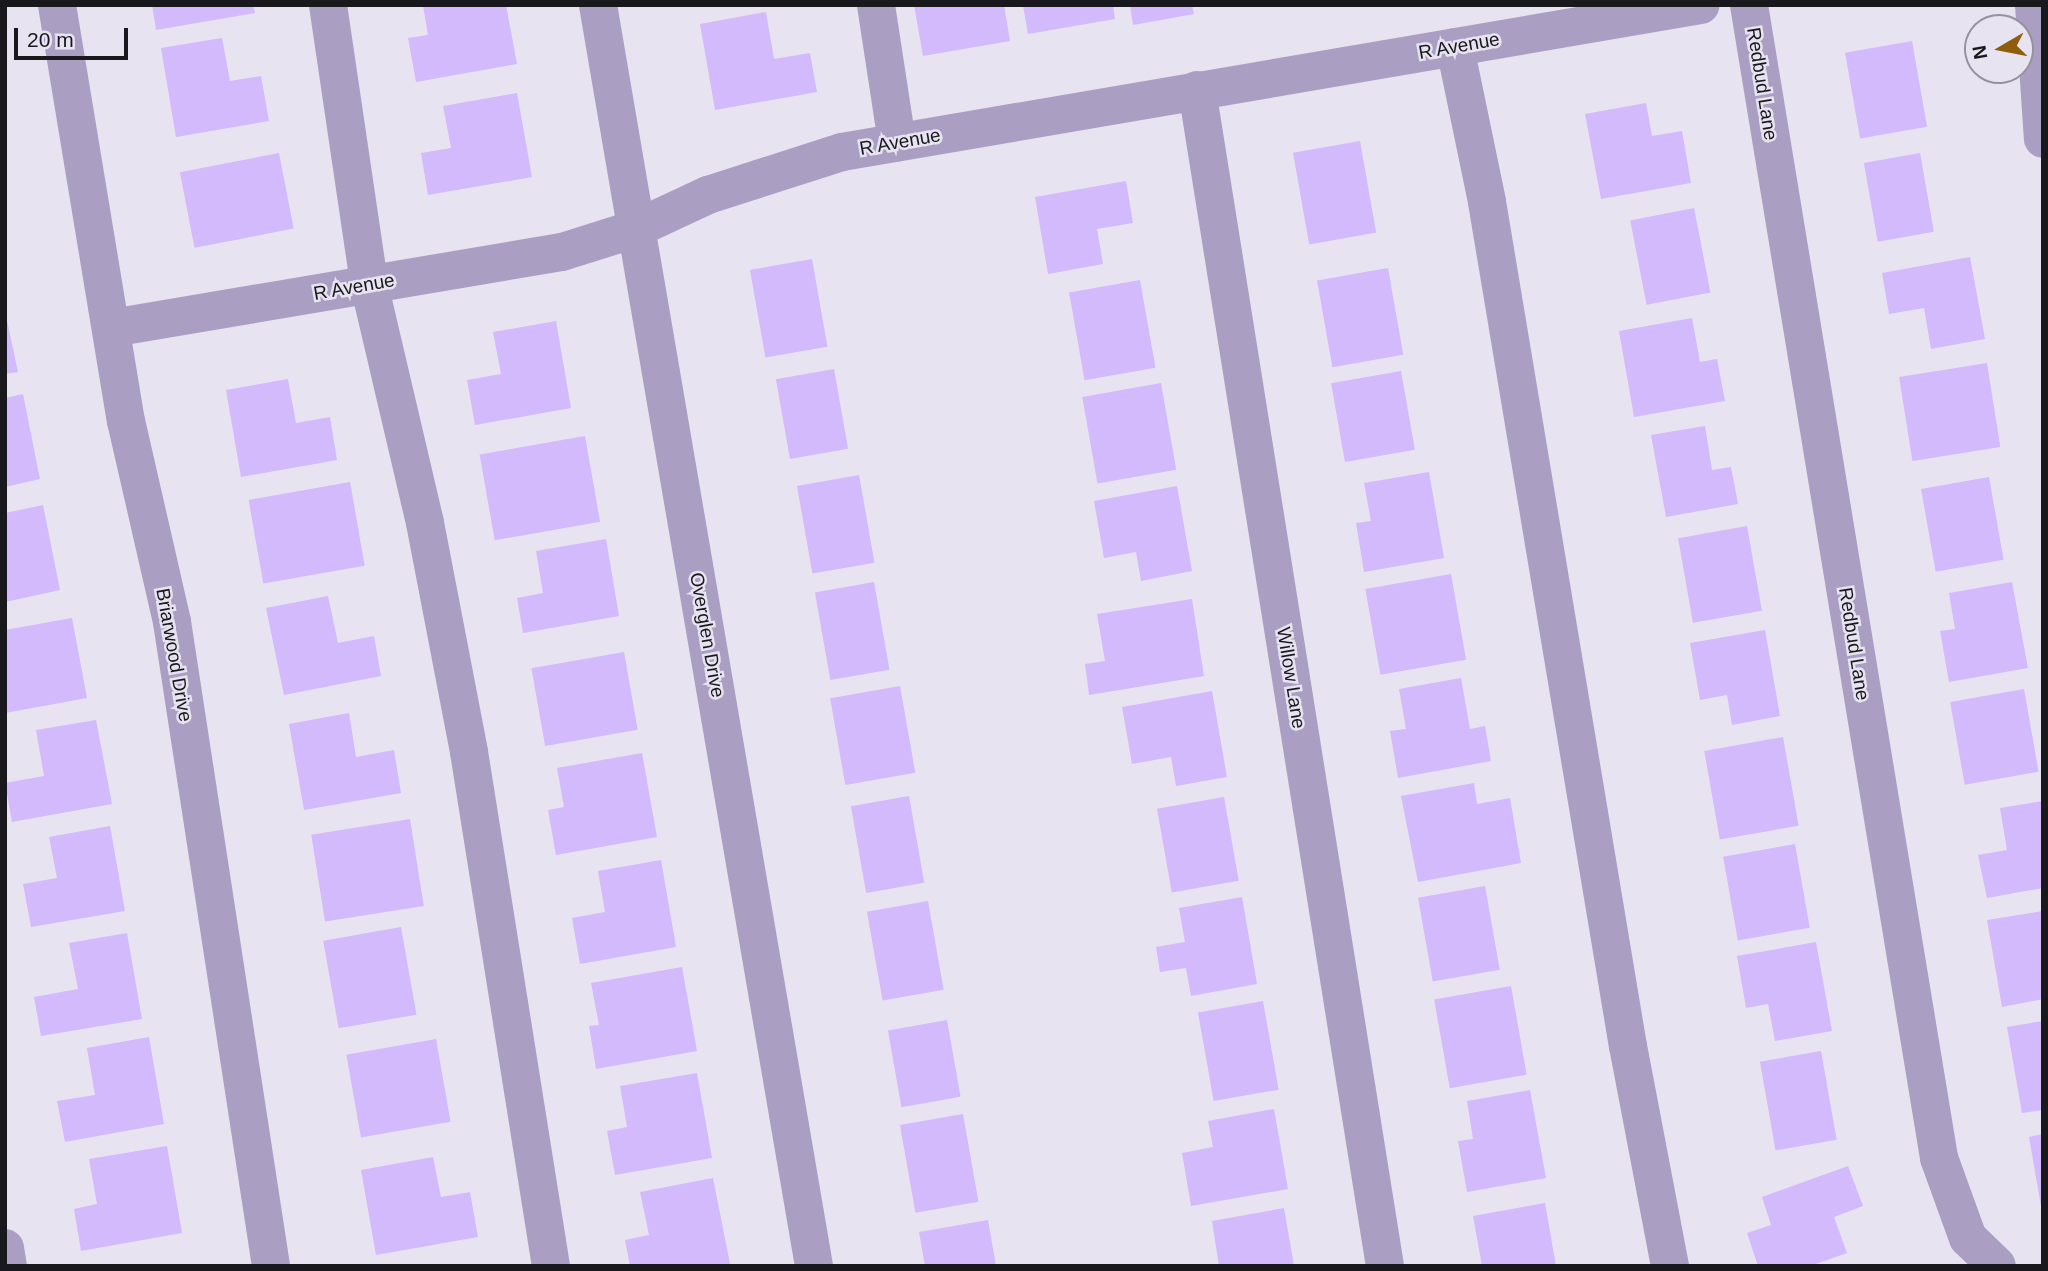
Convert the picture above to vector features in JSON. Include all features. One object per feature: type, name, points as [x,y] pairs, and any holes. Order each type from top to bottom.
[{"type":"street","name":"Briarwood Drive","points":[[57,5],[126,421],[172,622],[271,1266]]},
{"type":"street","points":[[328,5],[369,284],[425,523],[469,752],[551,1266]]},
{"type":"street","name":"Overglen Drive","points":[[598,5],[814,1266]]},
{"type":"street","points":[[876,5],[897,142]]},
{"type":"street","name":"R Avenue","points":[[112,328],[562,252],[635,229],[768,174],[842,152],[1701,5]]},
{"type":"street","name":"Redbud Lane","points":[[1749,5],[1939,1158],[1968,1238],[1997,1266]]},
{"type":"street","points":[[2034,5],[2043,139]]},
{"type":"street","points":[[1455,47],[1487,202],[1628,1045],[1670,1266]]},
{"type":"street","name":"Willow Lane","points":[[1197,90],[1385,1266]]},
{"type":"street","points":[[5,1248],[8,1266]]},
{"type":"building","points":[[152,5],[253,5],[255,13],[156,30]]},
{"type":"building","points":[[423,5],[506,5],[517,64],[416,82],[408,38],[428,35]]},
{"type":"building","points":[[914,5],[1004,5],[1010,41],[923,56]]},
{"type":"building","points":[[1023,5],[1113,5],[1115,19],[1028,34]]},
{"type":"building","points":[[1130,5],[1192,5],[1194,14],[1133,25]]},
{"type":"building","points":[[766,12],[774,59],[810,53],[817,92],[715,110],[700,24]]},
{"type":"building","points":[[222,38],[230,81],[261,76],[269,121],[176,137],[161,48]]},
{"type":"building","points":[[1912,41],[1927,127],[1860,138],[1845,53]]},
{"type":"building","points":[[517,93],[532,177],[428,195],[421,153],[451,148],[443,106]]},
{"type":"building","points":[[1646,103],[1652,136],[1682,131],[1691,183],[1601,199],[1585,114]]},
{"type":"building","points":[[1360,141],[1376,233],[1309,244],[1293,153]]},
{"type":"building","points":[[279,153],[294,229],[195,248],[180,172]]},
{"type":"building","points":[[1920,153],[1934,232],[1878,242],[1864,163]]},
{"type":"building","points":[[1126,181],[1133,223],[1097,229],[1103,264],[1048,274],[1035,197]]},
{"type":"building","points":[[1694,208],[1710,292],[1647,305],[1630,220]]},
{"type":"building","points":[[1970,257],[1985,339],[1931,349],[1924,308],[1889,314],[1882,273]]},
{"type":"building","points":[[812,259],[827,347],[765,358],[750,270]]},
{"type":"building","points":[[1388,268],[1403,355],[1332,367],[1317,281]]},
{"type":"building","points":[[1140,280],[1155,368],[1085,380],[1069,293]]},
{"type":"building","points":[[5,311],[18,372],[5,374]]},
{"type":"building","points":[[1692,318],[1700,362],[1717,359],[1725,401],[1634,417],[1619,331]]},
{"type":"building","points":[[556,321],[571,408],[475,425],[467,380],[501,374],[493,332]]},
{"type":"building","points":[[1987,363],[2000,447],[1912,461],[1899,377]]},
{"type":"building","points":[[834,369],[848,449],[790,459],[776,379]]},
{"type":"building","points":[[1401,371],[1415,450],[1345,462],[1331,383]]},
{"type":"building","points":[[288,379],[296,423],[330,417],[337,460],[241,477],[226,390]]},
{"type":"building","points":[[1161,383],[1176,470],[1097,484],[1082,397]]},
{"type":"building","points":[[23,394],[40,479],[5,487],[5,398]]},
{"type":"building","points":[[1705,426],[1712,470],[1731,467],[1738,504],[1666,517],[1651,435]]},
{"type":"building","points":[[585,436],[600,522],[495,540],[480,455]]},
{"type":"building","points":[[1429,472],[1444,558],[1364,572],[1356,523],[1371,521],[1364,483]]},
{"type":"building","points":[[859,475],[874,563],[812,574],[797,486]]},
{"type":"building","points":[[1989,477],[2004,560],[1936,572],[1921,489]]},
{"type":"building","points":[[350,482],[365,566],[263,584],[249,500]]},
{"type":"building","points":[[1177,486],[1192,571],[1141,581],[1136,552],[1104,558],[1094,501]]},
{"type":"building","points":[[43,505],[60,590],[5,602],[5,513]]},
{"type":"building","points":[[1747,526],[1762,611],[1693,623],[1678,538]]},
{"type":"building","points":[[606,539],[619,616],[523,633],[517,598],[543,593],[536,551]]},
{"type":"building","points":[[1451,574],[1466,660],[1380,675],[1365,589]]},
{"type":"building","points":[[874,582],[889,670],[830,680],[815,592]]},
{"type":"building","points":[[2012,582],[2028,668],[1949,682],[1940,631],[1955,629],[1949,593]]},
{"type":"building","points":[[328,596],[338,643],[374,636],[381,676],[284,695],[266,608]]},
{"type":"building","points":[[1192,599],[1204,676],[1089,695],[1085,664],[1105,661],[1097,614]]},
{"type":"building","points":[[72,618],[87,698],[5,713],[5,630]]},
{"type":"building","points":[[1765,630],[1780,716],[1732,725],[1727,695],[1700,700],[1690,643]]},
{"type":"building","points":[[624,652],[638,730],[545,746],[531,668]]},
{"type":"building","points":[[1461,678],[1470,729],[1485,726],[1491,761],[1398,778],[1390,731],[1406,729],[1399,689]]},
{"type":"building","points":[[900,686],[915,773],[845,785],[830,698]]},
{"type":"building","points":[[2024,689],[2039,772],[1965,785],[1950,702]]},
{"type":"building","points":[[1212,691],[1227,777],[1176,786],[1171,757],[1132,764],[1122,707]]},
{"type":"building","points":[[349,713],[356,757],[394,750],[401,793],[304,810],[289,724]]},
{"type":"building","points":[[96,720],[112,804],[12,822],[5,783],[44,776],[36,730]]},
{"type":"building","points":[[1783,737],[1799,826],[1720,840],[1704,751]]},
{"type":"building","points":[[642,753],[657,837],[556,855],[548,810],[564,807],[557,768]]},
{"type":"building","points":[[1474,783],[1477,804],[1510,798],[1521,863],[1418,882],[1401,796]]},
{"type":"building","points":[[909,796],[924,883],[866,893],[851,806]]},
{"type":"building","points":[[1224,797],[1239,881],[1172,893],[1157,809]]},
{"type":"building","points":[[2043,801],[2043,888],[1987,898],[1978,855],[2007,850],[2000,808]]},
{"type":"building","points":[[410,819],[424,906],[325,922],[311,835]]},
{"type":"building","points":[[110,826],[125,911],[31,927],[23,884],[57,878],[49,837]]},
{"type":"building","points":[[1795,844],[1810,928],[1738,940],[1723,857]]},
{"type":"building","points":[[661,860],[676,947],[580,964],[572,918],[605,912],[598,871]]},
{"type":"building","points":[[1485,886],[1500,970],[1433,982],[1418,898]]},
{"type":"building","points":[[1242,897],[1257,984],[1191,996],[1186,968],[1160,972],[1156,947],[1185,942],[1179,908]]},
{"type":"building","points":[[928,901],[944,990],[883,1000],[867,912]]},
{"type":"building","points":[[2043,911],[2043,999],[2002,1007],[1987,920]]},
{"type":"building","points":[[401,927],[416,1015],[339,1028],[323,941]]},
{"type":"building","points":[[127,933],[142,1019],[41,1036],[34,997],[78,989],[69,943]]},
{"type":"building","points":[[1816,942],[1832,1031],[1775,1041],[1768,1004],[1746,1008],[1737,956]]},
{"type":"building","points":[[682,967],[697,1051],[596,1069],[589,1026],[599,1025],[591,983]]},
{"type":"building","points":[[1511,986],[1527,1075],[1450,1088],[1434,1000]]},
{"type":"building","points":[[1263,1001],[1279,1090],[1214,1101],[1198,1012]]},
{"type":"building","points":[[947,1020],[961,1097],[901,1107],[888,1030]]},
{"type":"building","points":[[2043,1021],[2043,1110],[2022,1113],[2007,1027]]},
{"type":"building","points":[[149,1037],[164,1124],[65,1142],[57,1101],[95,1095],[87,1048]]},
{"type":"building","points":[[436,1039],[451,1122],[361,1138],[346,1055]]},
{"type":"building","points":[[1821,1051],[1837,1140],[1776,1150],[1760,1062]]},
{"type":"building","points":[[697,1073],[712,1158],[615,1175],[607,1131],[627,1127],[620,1086]]},
{"type":"building","points":[[1530,1090],[1546,1178],[1467,1192],[1458,1141],[1473,1139],[1467,1101]]},
{"type":"building","points":[[1274,1109],[1288,1189],[1191,1206],[1182,1153],[1213,1147],[1208,1121]]},
{"type":"building","points":[[963,1114],[978,1202],[915,1213],[900,1125]]},
{"type":"building","points":[[2043,1134],[2043,1206],[2041,1206],[2029,1137]]},
{"type":"building","points":[[167,1146],[182,1233],[81,1251],[74,1209],[97,1204],[89,1159]]},
{"type":"building","points":[[433,1157],[441,1197],[470,1192],[478,1237],[376,1255],[361,1170]]},
{"type":"building","points":[[1848,1166],[1863,1206],[1834,1217],[1847,1253],[1810,1266],[1758,1266],[1747,1233],[1771,1225],[1762,1197]]},
{"type":"building","points":[[713,1178],[730,1264],[630,1266],[625,1240],[649,1235],[640,1192]]},
{"type":"building","points":[[1545,1203],[1556,1266],[1482,1266],[1473,1216]]},
{"type":"building","points":[[1284,1208],[1294,1266],[1219,1266],[1212,1221]]},
{"type":"building","points":[[988,1220],[996,1266],[925,1266],[919,1232]]}]
